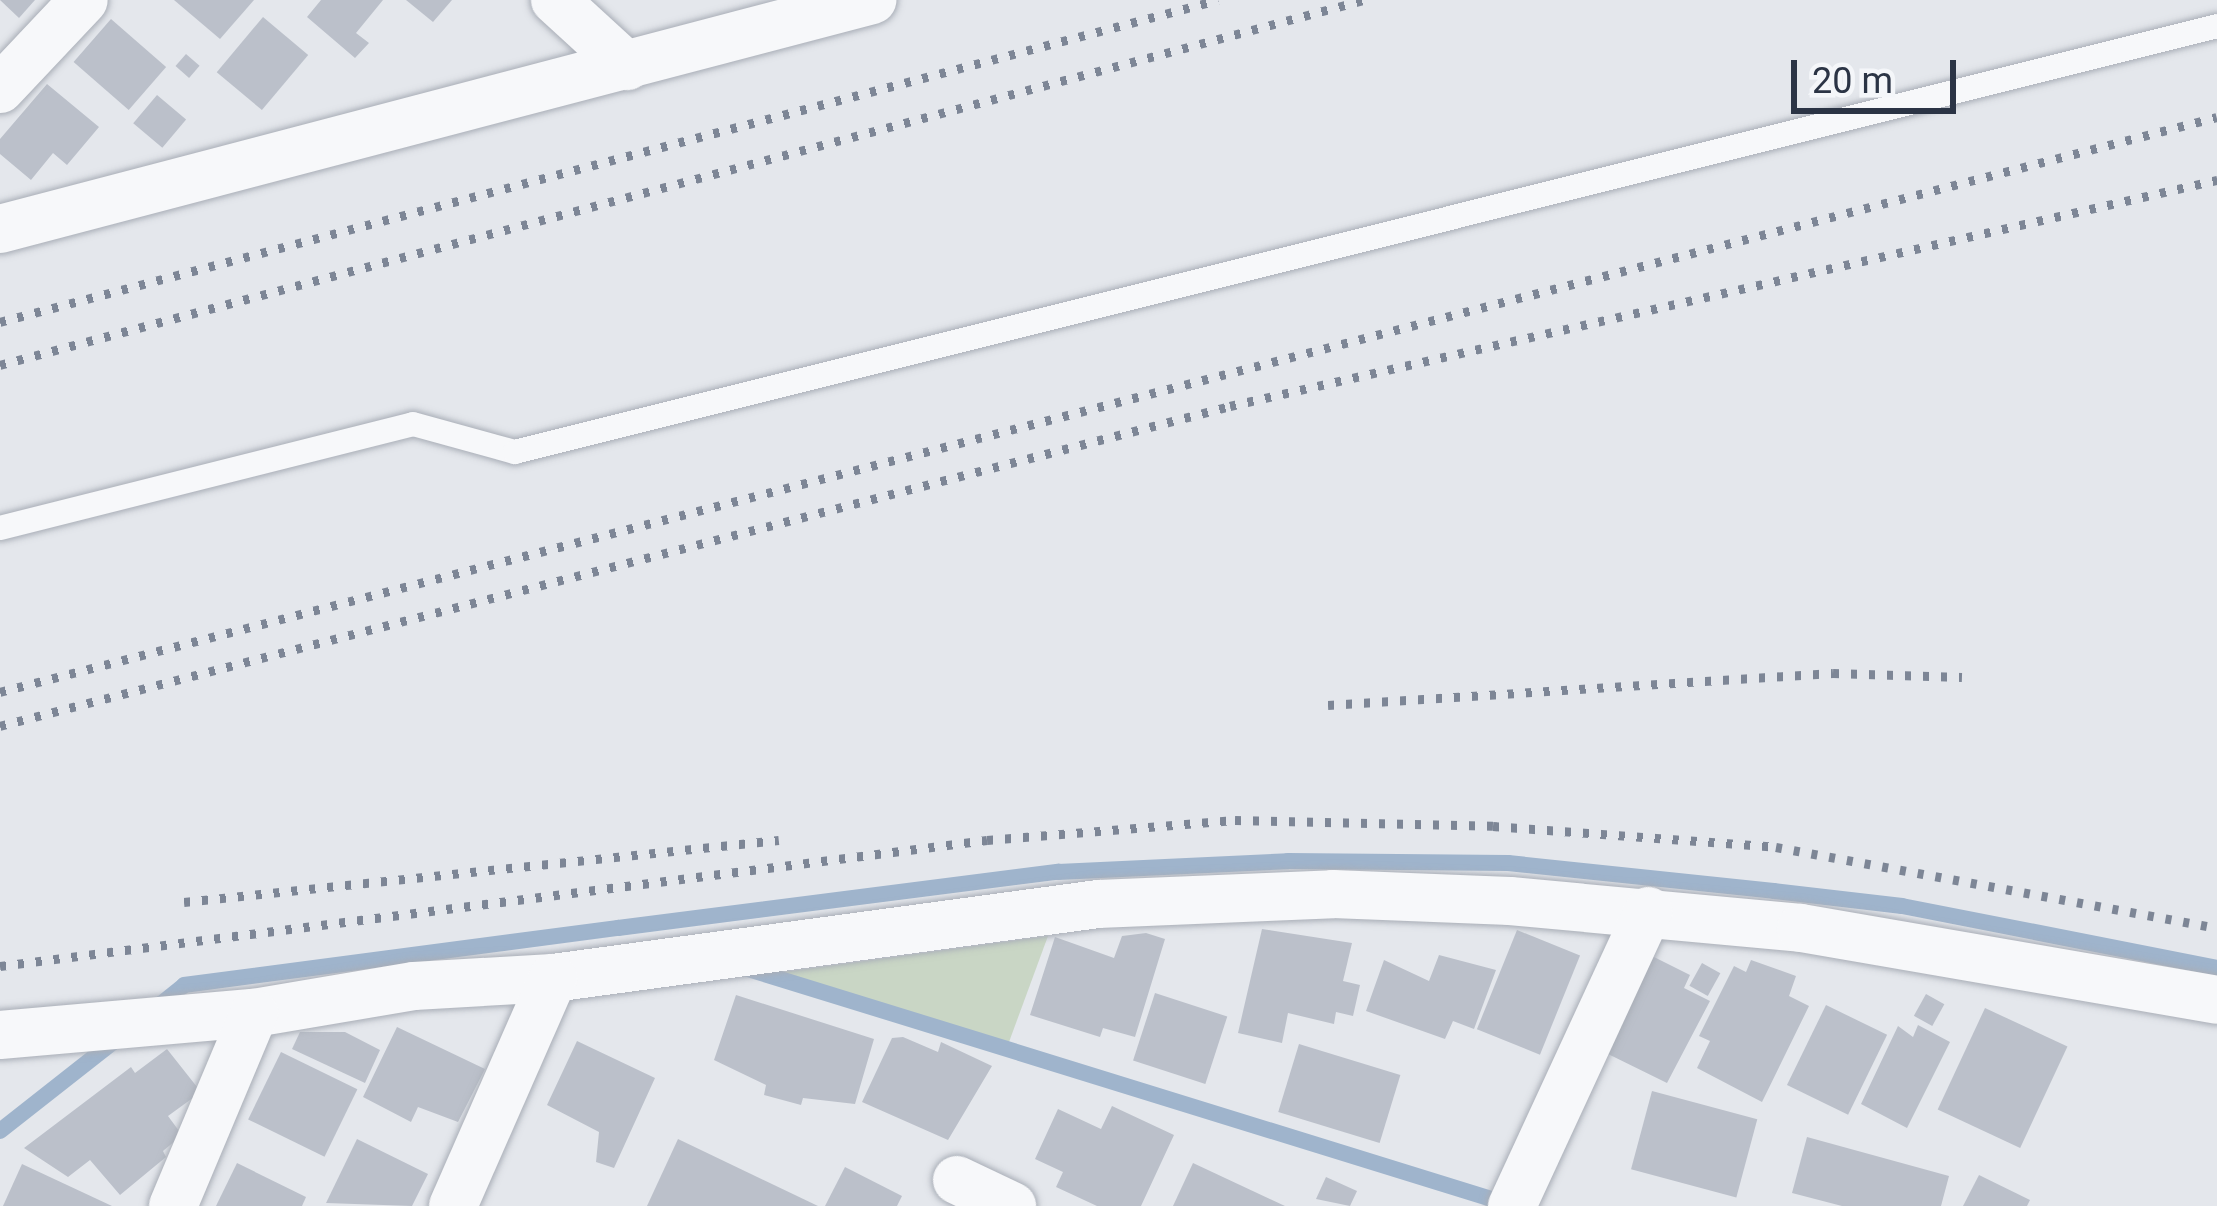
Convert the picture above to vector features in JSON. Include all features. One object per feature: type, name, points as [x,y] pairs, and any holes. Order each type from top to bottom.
[{"type":"street","points":[[0,89],[84,0]]},
{"type":"street","points":[[555,0],[627,66]]},
{"type":"street","points":[[0,230],[872,0]]},
{"type":"street","points":[[0,1035],[254,1013],[415,986],[553,978],[1098,904],[1333,894],[1648,911],[1972,952],[2217,1000]]},
{"type":"street","points":[[1512,1206],[1648,911]]},
{"type":"street","points":[[453,1206],[553,978]]},
{"type":"street","points":[[173,1206],[254,1013]]},
{"type":"street","points":[[957,1180],[1012,1206]]},
{"type":"lane","points":[[0,527],[413,424],[514,452],[2217,26]]},
{"type":"green space","points":[[1048,936],[1009,1042],[776,973]]},
{"type":"building","points":[[0,0],[35,0],[19,18]]},
{"type":"building","points":[[174,0],[254,0],[220,39]]},
{"type":"building","points":[[321,0],[383,0],[356,33],[369,43],[355,58],[307,17]]},
{"type":"building","points":[[406,0],[452,0],[433,22]]},
{"type":"building","points":[[263,17],[308,55],[262,110],[217,72]]},
{"type":"building","points":[[111,19],[166,67],[129,110],[74,62]]},
{"type":"building","points":[[186,54],[200,66],[189,78],[176,66]]},
{"type":"building","points":[[47,84],[99,127],[67,165],[53,153],[31,180],[0,154],[0,139]]},
{"type":"building","points":[[157,95],[186,119],[162,148],[133,123]]},
{"type":"building","points":[[1262,929],[1352,943],[1343,981],[1360,985],[1353,1016],[1336,1012],[1334,1024],[1288,1013],[1282,1043],[1238,1033]]},
{"type":"building","points":[[1517,930],[1580,955],[1540,1055],[1477,1029]]},
{"type":"building","points":[[1146,933],[1165,939],[1135,1037],[1103,1028],[1100,1037],[1030,1015],[1055,937],[1114,958],[1122,936]]},
{"type":"building","points":[[1439,955],[1496,970],[1474,1029],[1453,1021],[1445,1039],[1366,1011],[1384,960],[1429,981]]},
{"type":"building","points":[[1652,956],[1690,975],[1684,988],[1710,1001],[1667,1083],[1606,1053]]},
{"type":"building","points":[[1751,960],[1796,976],[1789,996],[1809,1006],[1762,1102],[1697,1068],[1710,1041],[1699,1036],[1734,966],[1746,972]]},
{"type":"building","points":[[1702,963],[1720,973],[1708,996],[1689,986]]},
{"type":"building","points":[[1155,993],[1227,1016],[1205,1084],[1133,1061]]},
{"type":"building","points":[[1926,994],[1944,1004],[1932,1026],[1914,1016]]},
{"type":"building","points":[[736,995],[874,1039],[855,1104],[803,1098],[801,1105],[764,1095],[766,1085],[714,1060]]},
{"type":"building","points":[[1826,1005],[1887,1035],[1848,1115],[1787,1085]]},
{"type":"building","points":[[1985,1008],[2067,1046],[2020,1148],[1938,1110]]},
{"type":"building","points":[[1918,1025],[1950,1042],[1907,1128],[1861,1104],[1898,1026],[1913,1037]]},
{"type":"building","points":[[397,1027],[485,1069],[458,1122],[418,1107],[411,1122],[363,1097]]},
{"type":"building","points":[[300,1032],[345,1032],[380,1050],[365,1083],[292,1049]]},
{"type":"building","points":[[903,1037],[938,1052],[941,1042],[992,1066],[948,1140],[862,1102],[892,1038]]},
{"type":"building","points":[[577,1041],[655,1078],[614,1168],[596,1162],[599,1132],[547,1105]]},
{"type":"building","points":[[1299,1044],[1400,1075],[1380,1143],[1278,1112]]},
{"type":"building","points":[[167,1049],[201,1092],[168,1116],[182,1135],[163,1151],[166,1157],[120,1195],[90,1160],[68,1177],[24,1148],[131,1067],[135,1073]]},
{"type":"building","points":[[281,1052],[357,1089],[325,1157],[248,1119]]},
{"type":"building","points":[[1652,1091],[1757,1119],[1736,1197],[1631,1169]]},
{"type":"building","points":[[1112,1106],[1174,1135],[1141,1206],[1097,1206],[1056,1187],[1063,1172],[1035,1159],[1058,1109],[1101,1129]]},
{"type":"building","points":[[1807,1137],[1949,1176],[1941,1206],[1842,1206],[1792,1193]]},
{"type":"building","points":[[357,1139],[428,1174],[412,1206],[326,1203]]},
{"type":"building","points":[[678,1139],[818,1206],[647,1206]]},
{"type":"building","points":[[237,1163],[306,1197],[302,1206],[216,1206]]},
{"type":"building","points":[[1193,1163],[1285,1206],[1173,1206]]},
{"type":"building","points":[[22,1164],[112,1206],[3,1206]]},
{"type":"building","points":[[845,1167],[902,1196],[897,1206],[825,1206]]},
{"type":"building","points":[[1979,1175],[2030,1200],[2027,1206],[1963,1206]]},
{"type":"building","points":[[1326,1177],[1357,1191],[1350,1206],[1316,1199]]},
{"type":"waterway","points":[[156,1008],[184,985],[618,928],[1058,872],[1288,861],[1508,863],[1774,891],[1902,906],[2217,968]]},
{"type":"waterway","points":[[745,968],[1511,1205]]},
{"type":"waterway","points":[[0,1131],[117,1039]]},
{"type":"railway","points":[[0,322],[1218,0]]},
{"type":"railway","points":[[0,365],[1364,0]]},
{"type":"railway","points":[[0,692],[2217,117]]},
{"type":"railway","points":[[0,726],[1230,406],[2217,180]]},
{"type":"railway","points":[[1328,705],[1833,673],[1962,677]]},
{"type":"railway","points":[[0,966],[987,840],[1235,820],[1493,826],[1776,847],[2217,928]]},
{"type":"railway","points":[[184,902],[779,840]]}]
